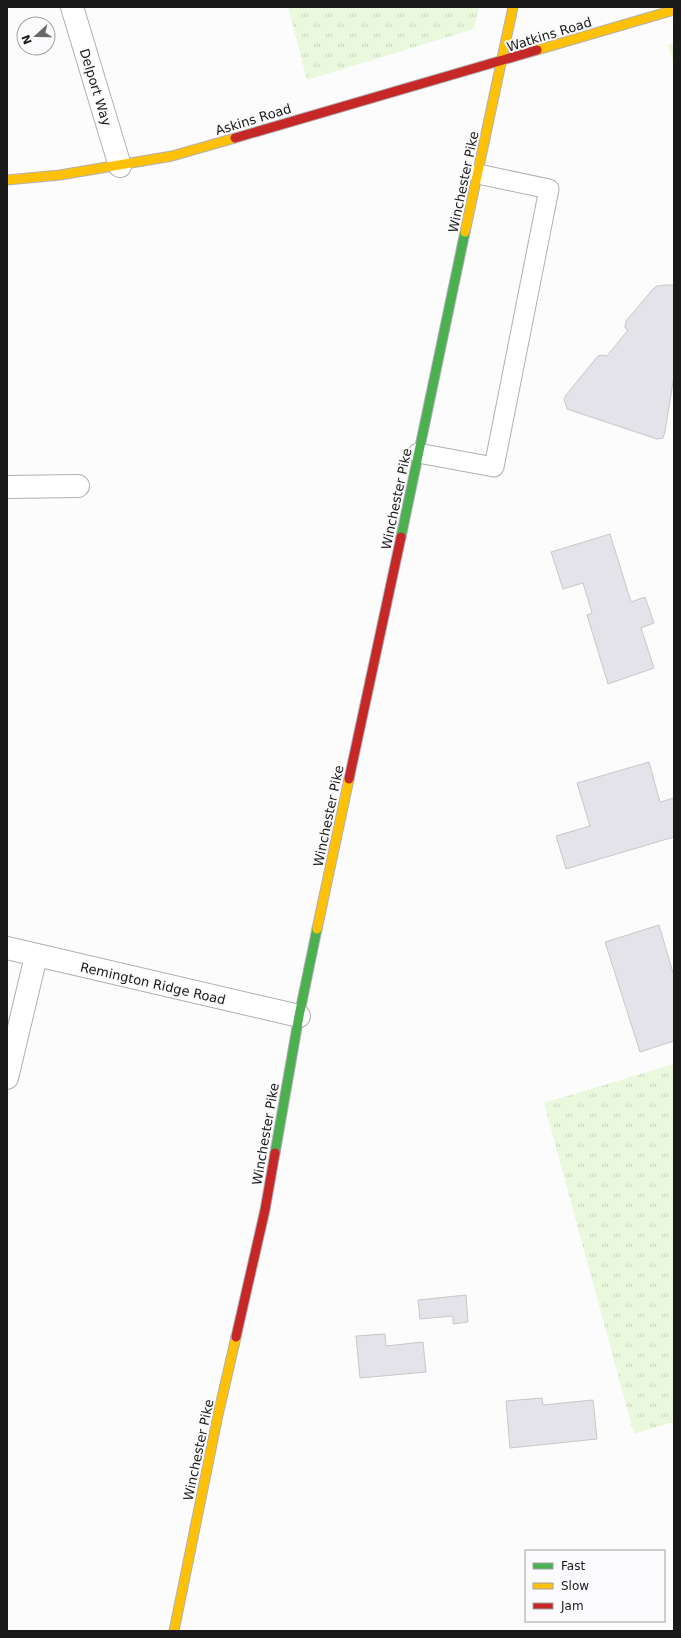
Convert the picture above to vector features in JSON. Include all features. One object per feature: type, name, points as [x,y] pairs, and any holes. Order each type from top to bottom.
[{"type":"main road","name":"Winchester Pike","points":[[174,1631],[218,1415],[265,1210],[299,1016],[513,7]]},
{"type":"main road","name":"Watkins Road","points":[[501,62],[672,9]]},
{"type":"main road","name":"Askins Road","points":[[7,180],[60,175],[172,156],[400,89],[501,62]]},
{"type":"street","name":"Delport Way","points":[[72,7],[120,166]]},
{"type":"street","points":[[7,487],[78,486]]},
{"type":"street","name":"Remington Ridge Road","points":[[7,948],[36,956],[299,1016]]},
{"type":"street","points":[[7,1078],[36,956]]},
{"type":"lane","points":[[418,453],[494,467],[549,189],[478,174]]},
{"type":"green space","points":[[288,7],[479,7],[474,29],[307,80]]},
{"type":"green space","points":[[674,43],[674,67],[668,45]]},
{"type":"green space","points":[[674,1064],[674,1422],[634,1434],[544,1103]]},
{"type":"building","points":[[674,285],[674,376],[663,438],[657,439],[567,409],[564,399],[566,395],[598,356],[607,356],[628,330],[625,328],[626,321],[653,289],[657,286]]},
{"type":"building","points":[[610,534],[631,602],[645,597],[654,623],[641,628],[654,668],[608,684],[587,615],[592,613],[583,583],[563,589],[551,552]]},
{"type":"building","points":[[649,762],[660,802],[674,798],[674,837],[566,869],[556,836],[590,826],[577,783]]},
{"type":"building","points":[[659,925],[674,976],[674,1041],[640,1052],[605,942]]},
{"type":"building","points":[[466,1295],[468,1322],[453,1324],[453,1316],[420,1319],[418,1300]]},
{"type":"building","points":[[385,1334],[386,1346],[423,1342],[426,1372],[360,1378],[356,1336]]},
{"type":"building","points":[[542,1398],[543,1405],[593,1400],[597,1439],[510,1448],[506,1401]]},
{"type":"traffic: fast","points":[[401,537],[465,232]]},
{"type":"traffic: fast","points":[[275,1153],[299,1016],[317,929]]},
{"type":"traffic: slow","points":[[465,232],[513,7]]},
{"type":"traffic: slow","points":[[537,50],[674,10]]},
{"type":"traffic: slow","points":[[7,180],[60,175],[172,156],[235,138]]},
{"type":"traffic: slow","points":[[317,929],[349,779]]},
{"type":"traffic: slow","points":[[174,1631],[218,1415],[236,1337]]},
{"type":"traffic: jam","points":[[235,138],[537,50]]},
{"type":"traffic: jam","points":[[349,779],[401,537]]},
{"type":"traffic: jam","points":[[236,1337],[265,1210],[275,1153]]}]
